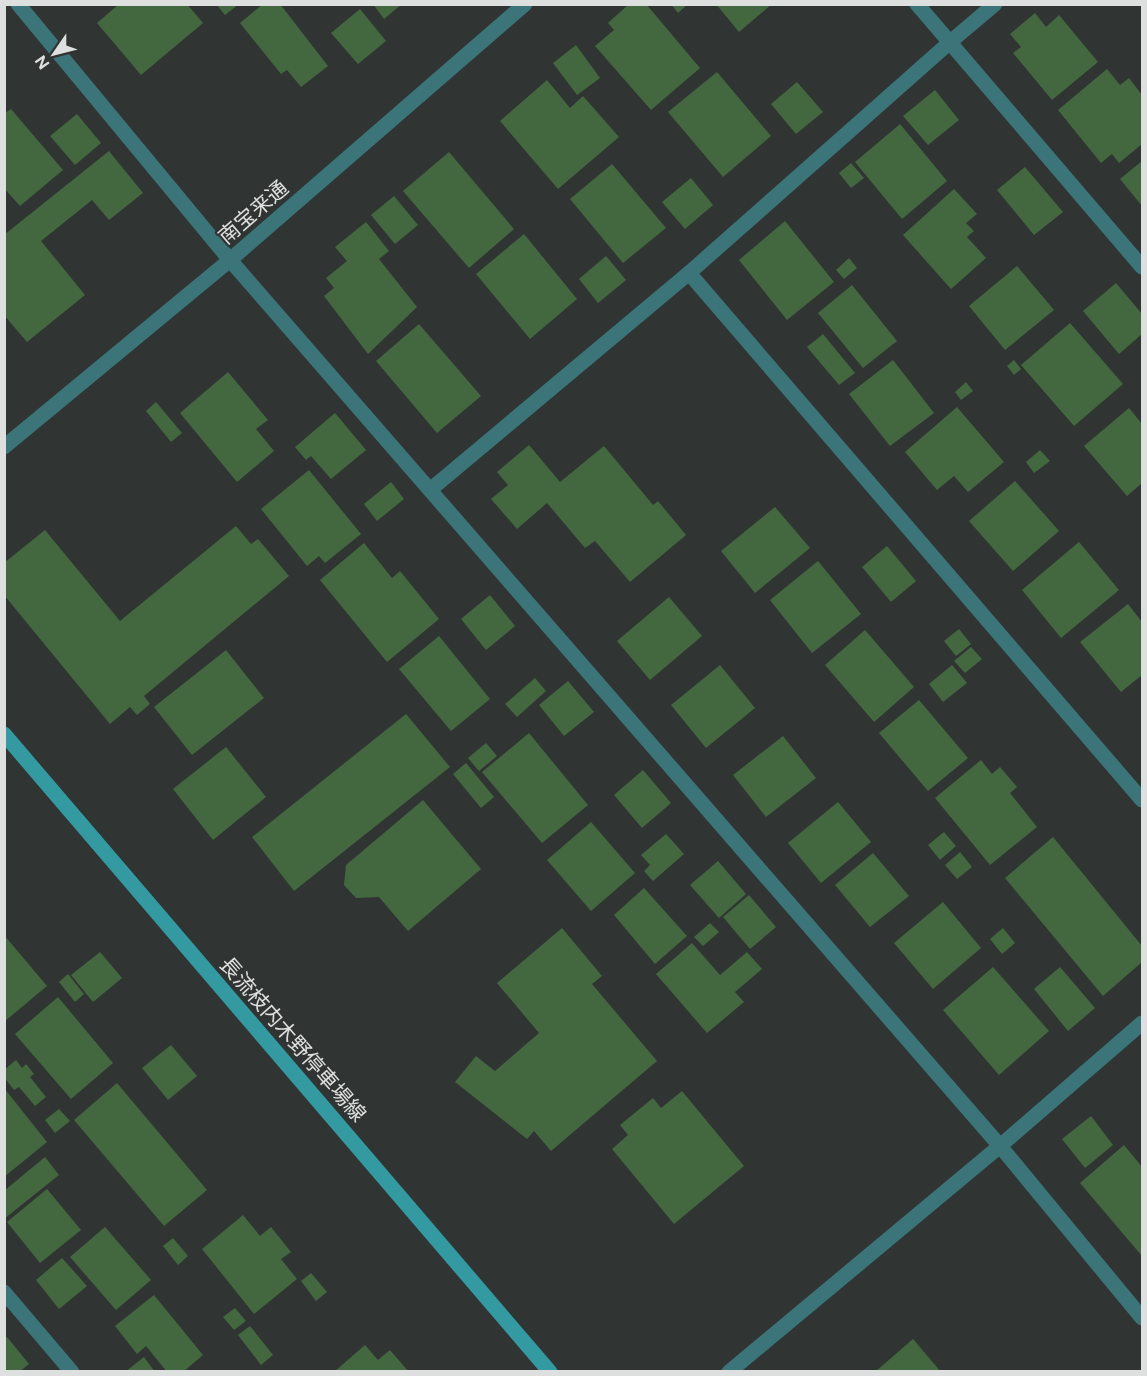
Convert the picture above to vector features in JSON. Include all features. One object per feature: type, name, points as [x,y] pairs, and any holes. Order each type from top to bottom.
[{"type":"main road","name":"長流枝内木野停車場線","points":[[4,734],[550,1371]]},
{"type":"street","name":"南宝来通","points":[[4,447],[230,260],[525,4]]},
{"type":"street","points":[[917,4],[1143,267]]},
{"type":"street","points":[[430,490],[689,273],[995,4]]},
{"type":"street","points":[[23,6],[230,260],[1000,1146],[1143,1318]]},
{"type":"street","points":[[689,273],[1143,800]]},
{"type":"street","points":[[729,1371],[1000,1146],[1143,1023]]},
{"type":"street","points":[[4,1292],[72,1371]]},
{"type":"building","points":[[119,4],[187,4],[203,23],[141,75],[97,23]]},
{"type":"building","points":[[216,4],[239,4],[225,15]]},
{"type":"building","points":[[263,4],[280,4],[328,66],[301,87],[287,70],[281,74],[240,23]]},
{"type":"building","points":[[373,4],[402,4],[384,19]]},
{"type":"building","points":[[629,4],[646,4],[700,68],[651,110],[595,46],[614,30],[608,23]]},
{"type":"building","points":[[671,4],[688,4],[678,13]]},
{"type":"building","points":[[716,4],[772,4],[739,32]]},
{"type":"building","points":[[360,9],[386,41],[358,64],[331,33]]},
{"type":"building","points":[[1035,13],[1046,27],[1059,15],[1098,62],[1052,100],[1013,53],[1021,47],[1010,34]]},
{"type":"building","points":[[576,45],[600,78],[577,95],[553,63]]},
{"type":"building","points":[[1107,69],[1120,85],[1129,78],[1142,95],[1142,144],[1119,163],[1112,154],[1101,163],[1058,110]]},
{"type":"building","points":[[717,72],[771,136],[723,177],[668,112]]},
{"type":"building","points":[[547,80],[570,108],[583,96],[619,137],[558,189],[500,121]]},
{"type":"building","points":[[797,82],[823,112],[796,134],[771,104]]},
{"type":"building","points":[[935,90],[959,120],[928,145],[903,116]]},
{"type":"building","points":[[11,109],[63,170],[20,206],[4,188],[4,114]]},
{"type":"building","points":[[77,114],[101,143],[75,165],[50,136]]},
{"type":"building","points":[[900,124],[947,181],[902,219],[855,162]]},
{"type":"building","points":[[109,151],[143,193],[109,220],[92,200],[41,241],[85,295],[27,342],[4,315],[4,235]]},
{"type":"building","points":[[449,152],[514,229],[469,268],[403,191]]},
{"type":"building","points":[[1142,161],[1142,206],[1120,179]]},
{"type":"building","points":[[851,163],[864,178],[851,188],[839,173]]},
{"type":"building","points":[[612,164],[666,228],[623,263],[570,199]]},
{"type":"building","points":[[1025,167],[1063,212],[1034,235],[997,190]]},
{"type":"building","points":[[691,178],[713,205],[685,229],[662,202]]},
{"type":"building","points":[[954,189],[977,214],[966,223],[974,231],[967,237],[986,258],[951,289],[903,235]]},
{"type":"building","points":[[394,196],[418,225],[395,244],[371,215]]},
{"type":"building","points":[[785,221],[834,282],[787,320],[739,260]]},
{"type":"building","points":[[366,222],[389,251],[379,259],[417,307],[368,354],[324,296],[334,288],[326,278],[347,261],[335,247]]},
{"type":"building","points":[[524,234],[577,299],[530,339],[476,274]]},
{"type":"building","points":[[606,256],[626,280],[598,303],[579,279]]},
{"type":"building","points":[[849,258],[857,268],[844,279],[836,270]]},
{"type":"building","points":[[1017,266],[1054,310],[1005,350],[969,306]]},
{"type":"building","points":[[1116,283],[1142,314],[1142,334],[1119,354],[1083,311]]},
{"type":"building","points":[[852,285],[897,341],[863,368],[818,313]]},
{"type":"building","points":[[1070,323],[1123,384],[1074,426],[1021,365]]},
{"type":"building","points":[[419,324],[481,396],[437,433],[376,361]]},
{"type":"building","points":[[823,334],[855,373],[839,385],[807,347]]},
{"type":"building","points":[[893,360],[934,413],[890,446],[849,394]]},
{"type":"building","points":[[1014,360],[1021,369],[1014,375],[1007,366]]},
{"type":"building","points":[[228,372],[268,420],[256,429],[274,451],[237,482],[180,413]]},
{"type":"building","points":[[966,382],[973,391],[961,400],[955,392]]},
{"type":"building","points":[[156,402],[182,433],[171,442],[146,411]]},
{"type":"building","points":[[957,407],[1004,462],[968,492],[954,476],[937,490],[905,452]]},
{"type":"building","points":[[1129,408],[1142,424],[1142,483],[1127,496],[1084,446]]},
{"type":"building","points":[[335,413],[366,450],[331,479],[311,456],[306,460],[295,447]]},
{"type":"building","points":[[529,445],[560,482],[604,446],[653,505],[658,501],[686,535],[630,582],[595,541],[585,548],[547,503],[517,529],[491,499],[508,485],[497,472]]},
{"type":"building","points":[[1040,450],[1050,461],[1034,473],[1026,462]]},
{"type":"building","points":[[309,470],[361,534],[325,563],[319,556],[307,566],[261,509]]},
{"type":"building","points":[[1015,481],[1059,531],[1013,571],[969,521]]},
{"type":"building","points":[[391,482],[404,499],[377,521],[364,504]]},
{"type":"building","points":[[775,507],[810,548],[755,593],[721,551]]},
{"type":"building","points":[[236,526],[251,544],[258,539],[289,576],[144,696],[150,704],[137,715],[130,707],[110,724],[4,595],[4,563],[45,530],[120,621]]},
{"type":"building","points":[[1079,542],[1119,590],[1061,638],[1022,590]]},
{"type":"building","points":[[364,543],[392,578],[400,571],[439,619],[387,662],[320,580]]},
{"type":"building","points":[[887,546],[916,581],[891,602],[862,567]]},
{"type":"building","points":[[818,561],[861,614],[812,653],[770,600]]},
{"type":"building","points":[[490,595],[515,626],[486,650],[461,619]]},
{"type":"building","points":[[669,597],[702,636],[650,680],[617,641]]},
{"type":"building","points":[[1128,604],[1142,622],[1142,675],[1121,692],[1080,642]]},
{"type":"building","points":[[959,629],[971,644],[956,656],[944,641]]},
{"type":"building","points":[[865,630],[914,687],[874,722],[825,665]]},
{"type":"building","points":[[439,636],[490,699],[451,731],[399,669]]},
{"type":"building","points":[[971,647],[982,659],[965,673],[954,661]]},
{"type":"building","points":[[226,650],[264,698],[192,755],[154,707]]},
{"type":"building","points":[[720,665],[755,708],[706,748],[671,705]]},
{"type":"building","points":[[952,665],[967,683],[943,702],[929,684]]},
{"type":"building","points":[[535,678],[546,691],[517,717],[505,704]]},
{"type":"building","points":[[568,681],[594,712],[564,736],[539,705]]},
{"type":"building","points":[[919,700],[968,758],[928,791],[879,733]]},
{"type":"building","points":[[406,714],[450,767],[294,891],[252,837]]},
{"type":"building","points":[[529,733],[588,805],[542,843],[482,772]]},
{"type":"building","points":[[783,736],[816,778],[766,817],[733,775]]},
{"type":"building","points":[[486,743],[497,756],[479,771],[468,758]]},
{"type":"building","points":[[226,747],[266,797],[213,840],[173,789]]},
{"type":"building","points":[[981,760],[992,774],[1000,767],[1017,787],[1010,793],[1037,827],[990,865],[935,798]]},
{"type":"building","points":[[466,763],[494,797],[481,808],[453,774]]},
{"type":"building","points":[[643,770],[671,803],[642,828],[614,795]]},
{"type":"building","points":[[423,800],[481,869],[408,931],[379,897],[356,898],[344,885],[346,865]]},
{"type":"building","points":[[838,802],[871,842],[821,883],[788,843]]},
{"type":"building","points":[[591,822],[635,873],[591,911],[547,860]]},
{"type":"building","points":[[944,832],[956,846],[940,860],[928,845]]},
{"type":"building","points":[[666,834],[684,854],[653,881],[644,871],[650,865],[641,855]]},
{"type":"building","points":[[1053,837],[1142,946],[1142,962],[1103,996],[1005,878]]},
{"type":"building","points":[[960,852],[972,867],[957,879],[945,865]]},
{"type":"building","points":[[873,853],[909,896],[870,927],[835,885]]},
{"type":"building","points":[[718,861],[746,894],[719,918],[690,885]]},
{"type":"building","points":[[644,888],[687,936],[655,964],[614,915]]},
{"type":"building","points":[[749,895],[776,927],[750,949],[723,917]]},
{"type":"building","points":[[943,902],[981,948],[933,989],[894,943]]},
{"type":"building","points":[[710,923],[719,932],[703,946],[694,937]]},
{"type":"building","points":[[562,928],[602,976],[592,984],[657,1061],[551,1151],[534,1131],[527,1139],[455,1082],[476,1056],[495,1071],[539,1033],[497,983]]},
{"type":"building","points":[[1003,928],[1015,943],[1002,954],[990,939]]},
{"type":"building","points":[[4,935],[47,986],[4,1022]]},
{"type":"building","points":[[692,943],[720,975],[747,952],[762,969],[735,992],[744,1002],[707,1033],[656,974]]},
{"type":"building","points":[[100,952],[122,978],[93,1002],[71,975]]},
{"type":"building","points":[[993,967],[1049,1031],[999,1075],[943,1010]]},
{"type":"building","points":[[1060,967],[1095,1008],[1068,1031],[1034,989]]},
{"type":"building","points":[[68,974],[84,994],[75,1002],[59,982]]},
{"type":"building","points":[[58,997],[113,1063],[71,1099],[15,1034]]},
{"type":"building","points":[[171,1045],[197,1076],[168,1100],[142,1068]]},
{"type":"building","points":[[16,1060],[22,1068],[26,1064],[34,1074],[30,1077],[46,1097],[35,1106],[19,1087],[14,1090],[4,1077],[4,1070]]},
{"type":"building","points":[[117,1083],[207,1190],[164,1226],[74,1120]]},
{"type":"building","points":[[4,1088],[47,1142],[4,1177]]},
{"type":"building","points":[[682,1091],[744,1166],[674,1224],[612,1149],[628,1135],[620,1125],[653,1098],[661,1108]]},
{"type":"building","points":[[59,1109],[70,1121],[55,1133],[45,1120]]},
{"type":"building","points":[[1091,1116],[1113,1145],[1085,1168],[1062,1139]]},
{"type":"building","points":[[1124,1145],[1142,1167],[1142,1256],[1080,1183]]},
{"type":"building","points":[[45,1157],[59,1175],[4,1219],[4,1191]]},
{"type":"building","points":[[47,1189],[81,1230],[40,1263],[7,1222]]},
{"type":"building","points":[[243,1215],[260,1236],[271,1227],[291,1252],[281,1259],[297,1279],[254,1314],[202,1249]]},
{"type":"building","points":[[105,1227],[151,1280],[116,1310],[70,1257]]},
{"type":"building","points":[[173,1238],[188,1256],[178,1265],[163,1246]]},
{"type":"building","points":[[62,1258],[87,1286],[59,1309],[36,1280]]},
{"type":"building","points":[[311,1273],[327,1292],[316,1301],[301,1281]]},
{"type":"building","points":[[154,1295],[203,1355],[183,1372],[167,1372],[146,1346],[137,1354],[115,1326]]},
{"type":"building","points":[[235,1308],[246,1321],[234,1330],[223,1317]]},
{"type":"building","points":[[250,1326],[273,1355],[261,1365],[238,1335]]},
{"type":"building","points":[[7,1337],[29,1364],[19,1372],[4,1372],[4,1339]]},
{"type":"building","points":[[913,1339],[941,1372],[875,1372]]},
{"type":"building","points":[[365,1345],[378,1360],[390,1350],[409,1372],[334,1372]]},
{"type":"building","points":[[144,1357],[155,1372],[125,1372]]}]
